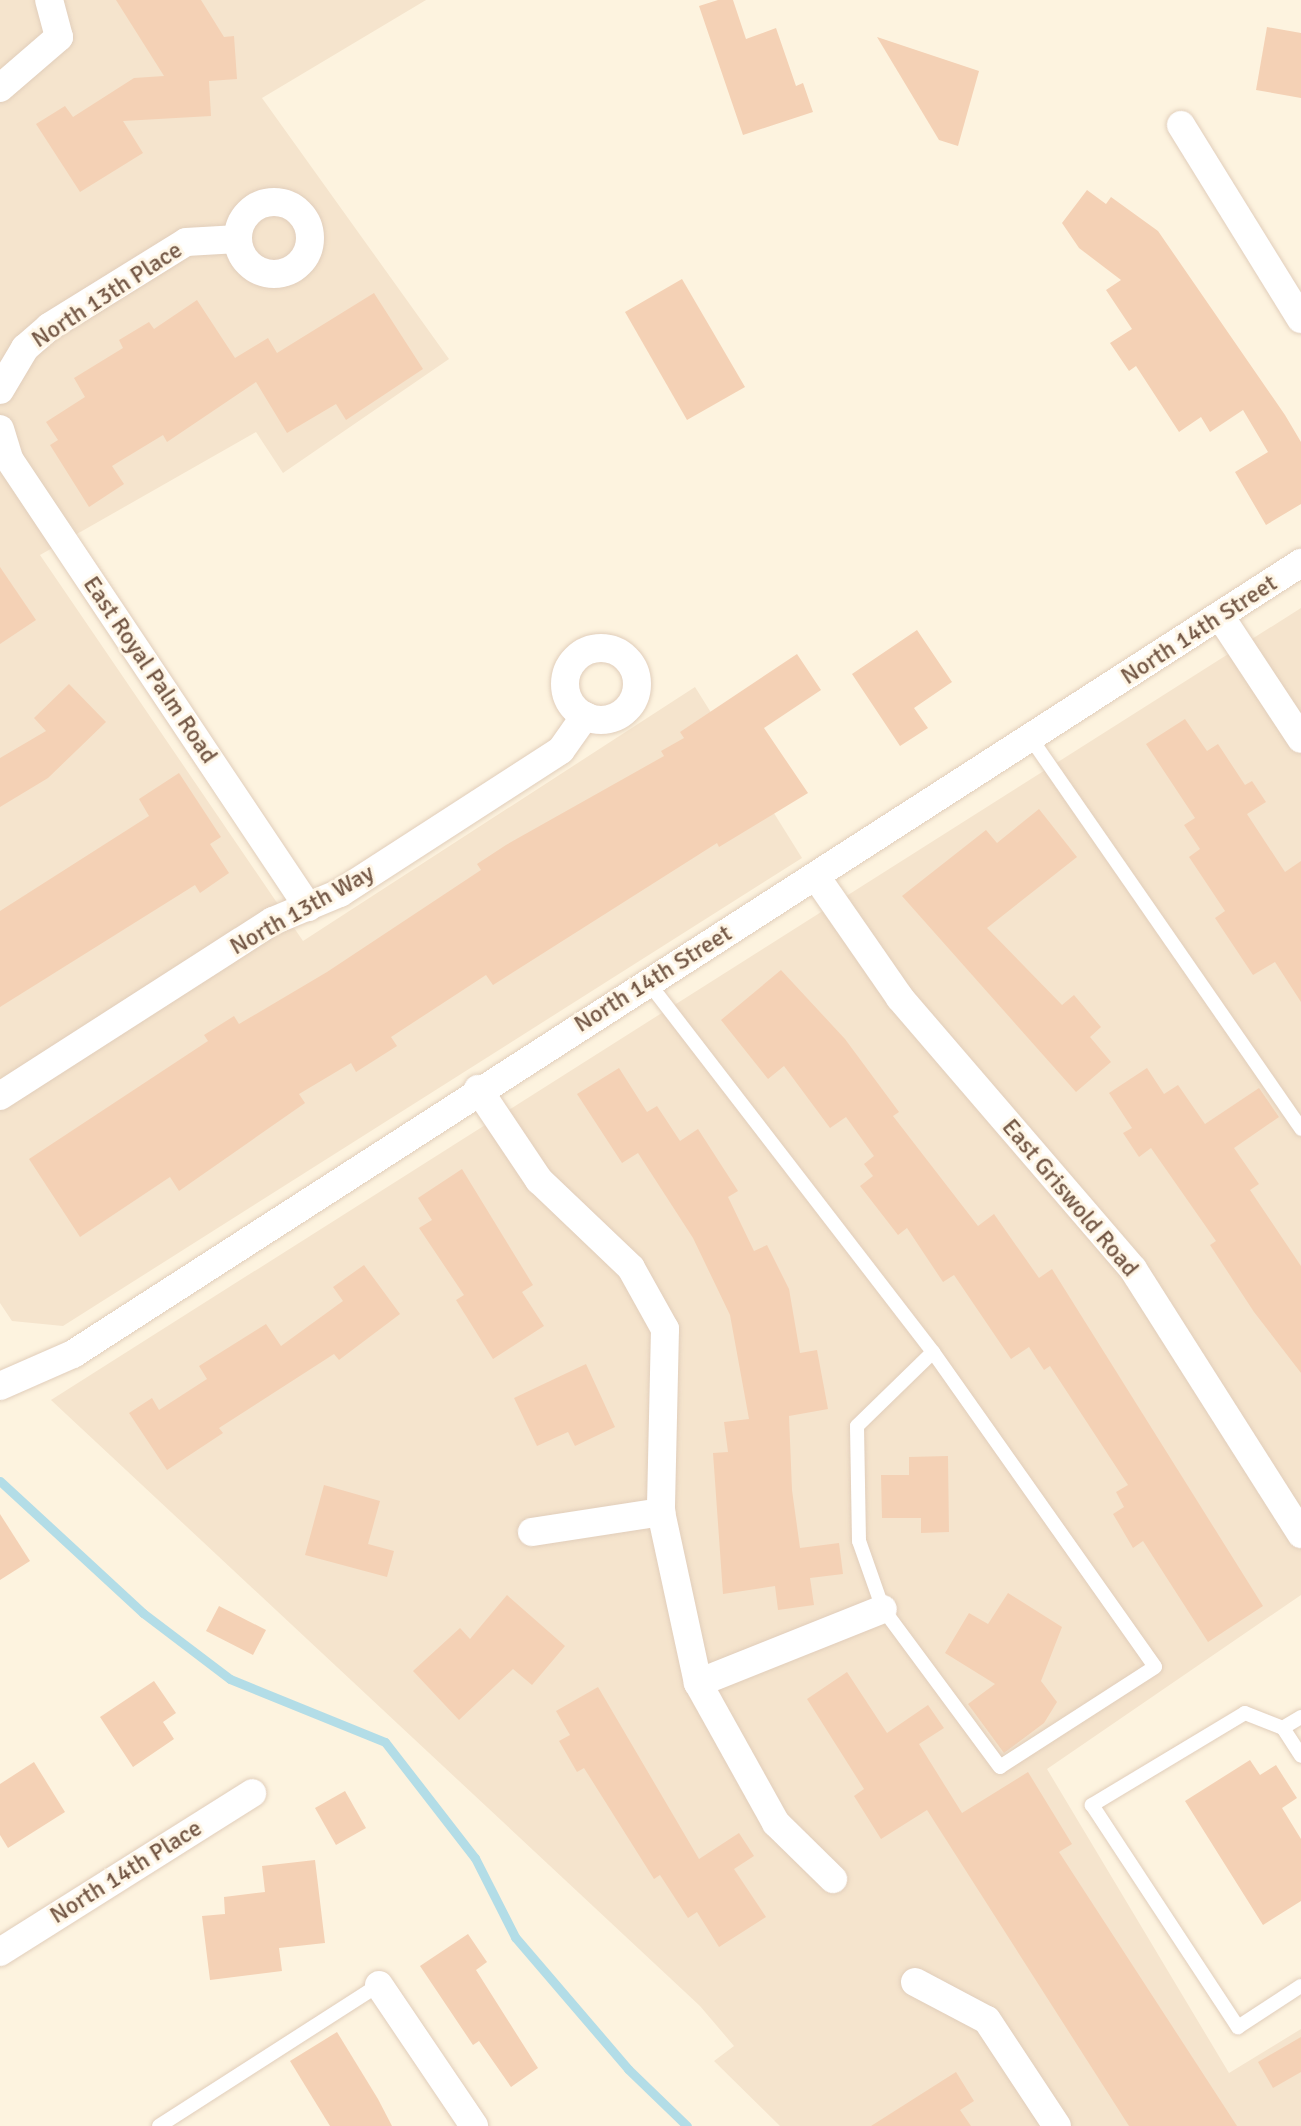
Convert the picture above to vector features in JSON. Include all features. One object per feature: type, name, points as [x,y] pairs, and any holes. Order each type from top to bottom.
[{"type":"street","points":[[0,88],[59,37],[49,0]]},
{"type":"street","points":[[1181,125],[1301,319]]},
{"type":"street","name":"North 13th Place","points":[[0,389],[25,348],[49,327],[186,242],[238,239]]},
{"type":"street","name":"East Royal Palm Road","points":[[0,429],[9,459],[308,907]]},
{"type":"street","name":"North 14th Street","points":[[4,1374],[73,1354],[478,1089],[817,878],[1301,563]]},
{"type":"street","points":[[1220,616],[1301,739]]},
{"type":"street","name":"North 13th Way","points":[[2,1091],[273,921],[340,893],[561,750],[585,716]]},
{"type":"street","name":"East Griswold Road","points":[[817,878],[900,998],[1133,1269],[1301,1534]]},
{"type":"street","points":[[478,1089],[539,1180],[631,1268],[665,1329],[661,1512],[698,1683],[776,1823],[833,1879]]},
{"type":"street","points":[[532,1532],[661,1512]]},
{"type":"street","points":[[698,1683],[883,1609]]},
{"type":"street","name":"North 14th Place","points":[[0,1952],[252,1793]]},
{"type":"street","points":[[915,1982],[987,2020],[1057,2126]]},
{"type":"street","points":[[379,1985],[474,2126]]},
{"type":"lane","points":[[1032,740],[1301,1129]]},
{"type":"lane","points":[[648,982],[933,1352],[1155,1667],[1000,1767],[883,1609],[859,1541],[857,1426],[933,1352]]},
{"type":"lane","points":[[1301,1756],[1283,1728],[1245,1713],[1092,1805],[1238,2027],[1301,1986]]},
{"type":"lane","points":[[1283,1728],[1301,1717]]},
{"type":"lane","points":[[159,2126],[379,1985]]},
{"type":"shaded area","points":[[0,0],[426,0],[262,98],[449,359],[283,473],[256,432],[40,555],[303,941],[695,687],[802,858],[63,1326],[12,1321],[0,1303]]},
{"type":"shaded area","points":[[1301,608],[1301,1595],[1047,1769],[1229,2073],[1301,2029],[1301,2126],[780,2126],[714,2061],[734,2046],[700,2006],[51,1400]]},
{"type":"building","points":[[116,0],[201,0],[224,37],[234,36],[237,79],[209,81],[211,116],[123,121],[143,153],[80,192],[36,124],[65,106],[73,117],[134,78],[164,76]]},
{"type":"building","points":[[718,0],[733,0],[746,39],[776,28],[796,86],[803,83],[813,112],[743,135],[699,6]]},
{"type":"building","points":[[1267,27],[1301,33],[1301,98],[1256,90]]},
{"type":"building","points":[[877,37],[979,71],[958,146],[939,140]]},
{"type":"building","points":[[1087,190],[1106,204],[1111,197],[1158,231],[1285,415],[1301,442],[1301,504],[1266,525],[1235,472],[1268,452],[1243,410],[1210,432],[1201,417],[1179,432],[1136,366],[1129,371],[1110,343],[1132,329],[1106,290],[1121,280],[1079,248],[1062,223]]},
{"type":"building","points":[[682,279],[745,387],[687,420],[625,312]]},
{"type":"building","points":[[374,293],[423,369],[346,420],[336,404],[287,433],[256,382],[167,442],[163,435],[112,466],[124,484],[89,507],[50,445],[58,440],[46,422],[85,397],[74,378],[123,348],[119,340],[149,322],[154,329],[197,300],[235,358],[268,338],[277,353]]},
{"type":"building","points":[[0,567],[36,620],[0,644]]},
{"type":"building","points":[[917,630],[952,682],[914,708],[928,728],[900,746],[852,674]]},
{"type":"building","points":[[797,654],[821,690],[764,728],[808,793],[719,847],[717,843],[493,985],[486,975],[391,1037],[397,1046],[356,1072],[351,1063],[299,1094],[305,1103],[179,1191],[170,1177],[80,1237],[29,1159],[208,1041],[204,1035],[234,1016],[239,1024],[327,972],[481,870],[477,864],[506,845],[664,756],[661,751],[684,738],[680,732]]},
{"type":"building","points":[[69,684],[106,722],[48,778],[0,807],[0,758],[46,731],[34,718]]},
{"type":"building","points":[[1185,719],[1207,751],[1218,744],[1245,785],[1252,781],[1266,802],[1247,814],[1285,872],[1301,861],[1301,1002],[1275,962],[1253,975],[1215,918],[1225,911],[1189,857],[1200,849],[1184,825],[1195,818],[1146,744]]},
{"type":"building","points":[[179,773],[221,837],[210,844],[229,873],[200,893],[195,885],[0,1007],[0,911],[149,816],[139,799]]},
{"type":"building","points":[[1039,809],[1077,857],[987,928],[1062,1005],[1074,995],[1101,1027],[1090,1037],[1111,1062],[1076,1092],[902,896],[986,830],[997,843]]},
{"type":"building","points":[[781,970],[845,1039],[899,1112],[893,1116],[978,1226],[994,1214],[1039,1278],[1052,1269],[1263,1606],[1208,1642],[1143,1541],[1133,1548],[1113,1514],[1124,1507],[1116,1492],[1128,1485],[1050,1366],[1044,1370],[1029,1347],[1011,1359],[954,1275],[943,1282],[907,1228],[898,1235],[860,1186],[873,1176],[864,1164],[874,1156],[846,1117],[830,1128],[784,1066],[768,1079],[721,1020]]},
{"type":"building","points":[[619,1068],[647,1112],[657,1106],[680,1141],[698,1129],[738,1191],[728,1197],[754,1251],[767,1245],[789,1289],[800,1353],[817,1350],[828,1409],[789,1416],[792,1490],[800,1548],[839,1543],[843,1574],[810,1578],[814,1605],[778,1610],[775,1586],[723,1594],[713,1453],[728,1452],[724,1422],[749,1419],[730,1315],[693,1238],[638,1153],[622,1163],[577,1094]]},
{"type":"building","points":[[1147,1068],[1164,1094],[1178,1085],[1205,1124],[1259,1088],[1279,1117],[1234,1148],[1259,1184],[1250,1190],[1301,1266],[1301,1373],[1254,1312],[1210,1245],[1216,1241],[1151,1148],[1139,1157],[1123,1133],[1132,1128],[1109,1093]]},
{"type":"building","points":[[462,1169],[533,1285],[522,1292],[544,1326],[493,1359],[456,1300],[464,1295],[419,1228],[432,1220],[418,1198]]},
{"type":"building","points":[[364,1265],[400,1314],[339,1360],[334,1354],[219,1428],[223,1433],[167,1470],[129,1413],[152,1398],[159,1410],[207,1379],[199,1366],[266,1324],[281,1346],[343,1301],[333,1287]]},
{"type":"building","points":[[586,1364],[615,1427],[575,1446],[568,1432],[537,1446],[514,1398]]},
{"type":"building","points":[[948,1456],[949,1532],[921,1533],[921,1518],[882,1518],[881,1475],[909,1475],[909,1457]]},
{"type":"building","points":[[324,1485],[380,1501],[368,1544],[394,1551],[387,1577],[305,1555]]},
{"type":"building","points":[[0,1514],[30,1561],[0,1580]]},
{"type":"building","points":[[1008,1593],[1062,1627],[1041,1681],[1057,1702],[1044,1723],[1004,1753],[968,1704],[995,1684],[945,1653],[969,1613],[988,1624]]},
{"type":"building","points":[[507,1595],[565,1646],[532,1685],[513,1669],[459,1720],[413,1671],[460,1628],[470,1639]]},
{"type":"building","points":[[219,1606],[266,1630],[253,1655],[206,1631]]},
{"type":"building","points":[[847,1672],[887,1733],[928,1705],[944,1728],[919,1744],[962,1813],[1028,1772],[1072,1844],[1059,1852],[1237,2126],[1129,2126],[927,1810],[881,1839],[854,1796],[864,1789],[807,1699]]},
{"type":"building","points":[[154,1681],[176,1713],[163,1722],[174,1739],[133,1767],[100,1717]]},
{"type":"building","points":[[598,1687],[699,1859],[739,1833],[754,1856],[734,1869],[766,1917],[719,1947],[697,1912],[688,1918],[660,1875],[654,1879],[584,1768],[577,1772],[559,1741],[570,1735],[556,1711]]},
{"type":"building","points":[[1250,1760],[1260,1775],[1276,1765],[1297,1798],[1282,1808],[1301,1839],[1301,1901],[1263,1925],[1185,1801]]},
{"type":"building","points":[[34,1762],[65,1812],[8,1848],[0,1835],[0,1784]]},
{"type":"building","points":[[345,1791],[366,1828],[336,1845],[315,1808]]},
{"type":"building","points":[[315,1860],[325,1943],[279,1948],[282,1971],[210,1980],[202,1916],[225,1914],[224,1897],[265,1892],[262,1866]]},
{"type":"building","points":[[468,1934],[487,1962],[476,1970],[538,2068],[511,2087],[479,2041],[473,2045],[420,1966]]},
{"type":"building","points":[[337,2032],[392,2126],[330,2126],[290,2061]]},
{"type":"building","points":[[1301,2037],[1301,2072],[1273,2088],[1258,2062]]},
{"type":"building","points":[[956,2072],[974,2101],[960,2110],[971,2126],[871,2126]]},
{"type":"waterway","points":[[0,1481],[143,1613],[230,1679],[385,1742],[475,1858],[515,1937],[628,2069],[687,2126]]}]
